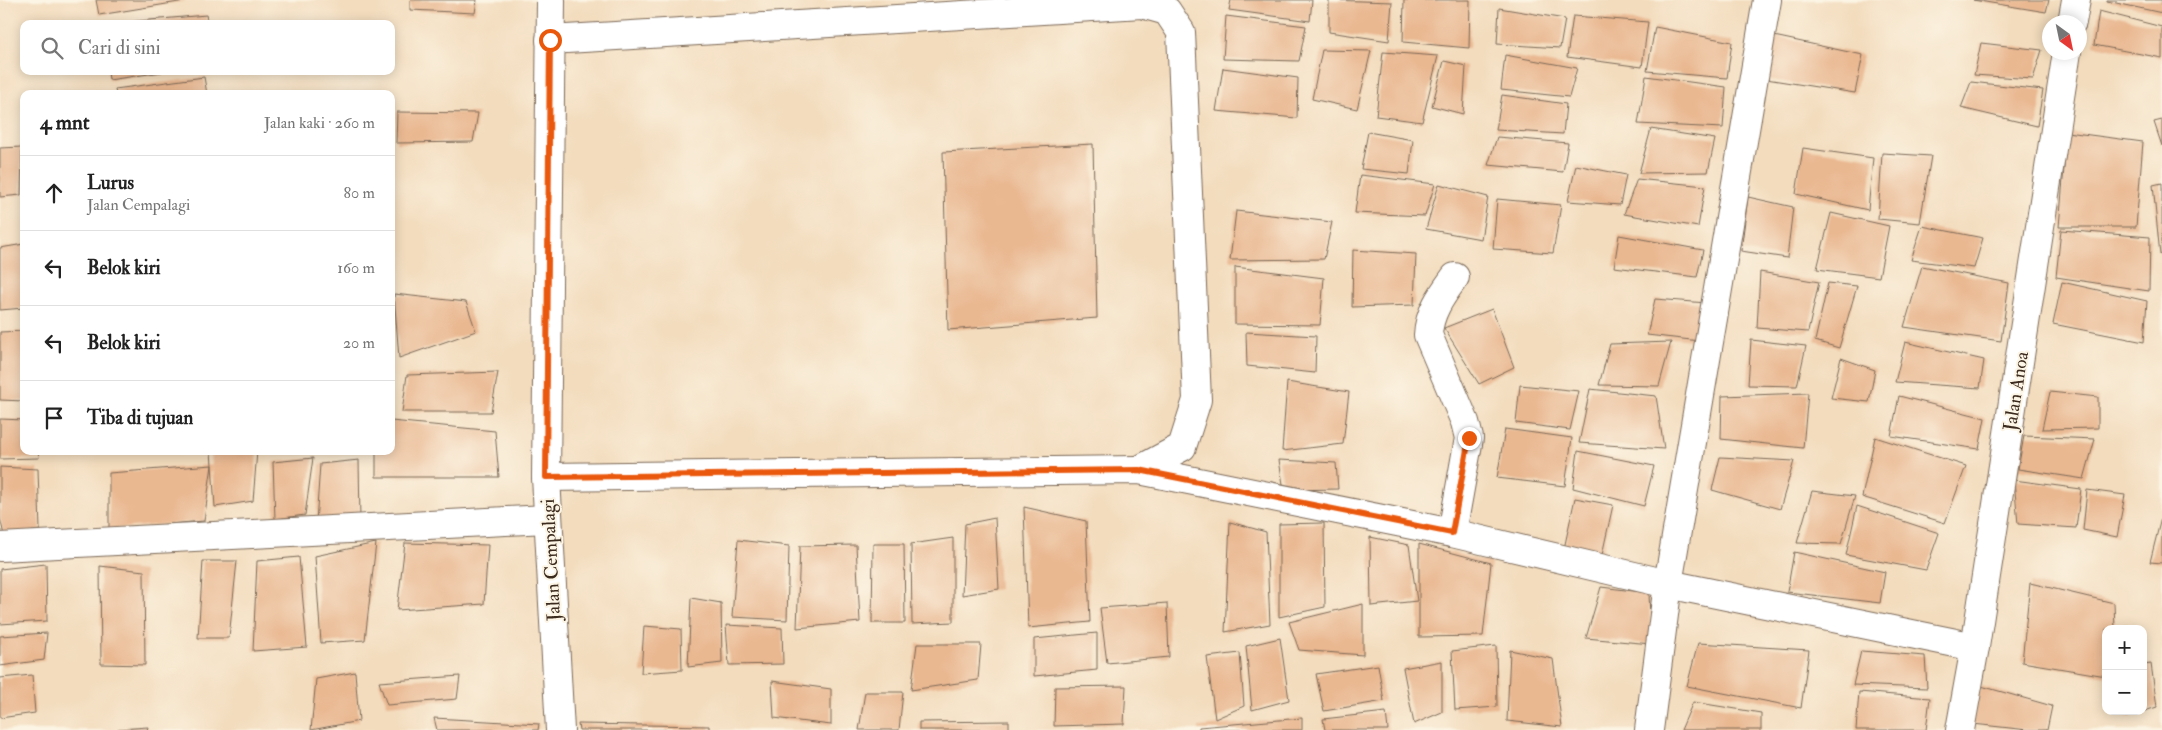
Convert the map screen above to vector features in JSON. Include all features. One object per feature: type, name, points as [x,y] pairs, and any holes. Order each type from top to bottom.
[{"type":"street","name":"Jalan Cempalagi","points":[[551,0],[546,477],[560,730]]},
{"type":"street","points":[[1649,730],[1668,584],[1767,0]]},
{"type":"street","points":[[2073,15],[2076,0]]},
{"type":"street","points":[[550,40],[1144,2],[1167,12],[1181,32],[1198,400],[1182,447],[1139,470]]},
{"type":"street","name":"Jalan Anoa","points":[[1960,730],[1975,648],[2066,60]]},
{"type":"street","points":[[1452,533],[1469,438],[1465,422],[1428,335],[1428,321],[1454,277]]},
{"type":"street","points":[[546,477],[1139,470],[1452,533],[1668,584],[1975,648]]},
{"type":"street","points":[[0,547],[548,519]]},
{"type":"building","points":[[96,0],[185,0],[185,1],[99,15]]},
{"type":"building","points":[[410,0],[477,0],[475,13],[410,10]]},
{"type":"building","points":[[1231,0],[1312,0],[1310,21],[1229,10]]},
{"type":"building","points":[[1329,0],[1392,2],[1389,41],[1329,32]]},
{"type":"building","points":[[1404,0],[1470,0],[1469,48],[1403,42]]},
{"type":"building","points":[[1973,0],[2049,0],[2046,12]]},
{"type":"building","points":[[2162,0],[2162,13],[2107,1]]},
{"type":"building","points":[[1499,8],[1565,19],[1560,48],[1497,44]]},
{"type":"building","points":[[2099,11],[2162,27],[2162,58],[2094,45]]},
{"type":"building","points":[[206,15],[207,20],[150,20]]},
{"type":"building","points":[[1226,16],[1306,26],[1299,61],[1223,59]]},
{"type":"building","points":[[1573,16],[1648,22],[1642,67],[1567,57]]},
{"type":"building","points":[[1655,27],[1732,42],[1727,78],[1647,71]]},
{"type":"building","points":[[1774,36],[1863,55],[1855,93],[1766,79]]},
{"type":"building","points":[[1981,43],[2042,50],[2033,79],[1974,75]]},
{"type":"building","points":[[1322,50],[1371,51],[1357,109],[1312,99]]},
{"type":"building","points":[[1383,52],[1438,56],[1422,122],[1376,116]]},
{"type":"building","points":[[1505,55],[1577,68],[1569,97],[1501,90]]},
{"type":"building","points":[[1444,61],[1466,66],[1463,114],[1432,106]]},
{"type":"building","points":[[1223,68],[1298,78],[1297,118],[1216,111]]},
{"type":"building","points":[[108,75],[142,75],[109,80]]},
{"type":"building","points":[[1646,76],[1726,87],[1723,128],[1638,124]]},
{"type":"building","points":[[204,77],[206,90],[115,90]]},
{"type":"building","points":[[1971,82],[2043,90],[2037,126],[1961,108]]},
{"type":"building","points":[[1502,95],[1566,104],[1563,134],[1496,130]]},
{"type":"building","points":[[397,112],[478,113],[473,142],[396,143]]},
{"type":"building","points":[[2162,120],[2162,146],[2154,122]]},
{"type":"building","points":[[1651,129],[1715,139],[1708,172],[1639,173]]},
{"type":"building","points":[[1368,132],[1413,140],[1409,174],[1361,169]]},
{"type":"building","points":[[2067,132],[2143,142],[2136,227],[2059,227]]},
{"type":"building","points":[[1497,137],[1568,143],[1563,172],[1488,165]]},
{"type":"building","points":[[1093,144],[1097,318],[948,330],[943,152]]},
{"type":"building","points":[[20,147],[20,195],[0,197],[0,148]]},
{"type":"building","points":[[1803,148],[1873,158],[1868,210],[1796,194]]},
{"type":"building","points":[[1882,153],[1931,156],[1920,223],[1878,219]]},
{"type":"building","points":[[1576,165],[1626,175],[1620,205],[1568,201]]},
{"type":"building","points":[[1360,175],[1435,184],[1425,216],[1355,213]]},
{"type":"building","points":[[1637,179],[1705,186],[1698,227],[1624,214]]},
{"type":"building","points":[[2162,183],[2162,254],[2160,255],[2153,185]]},
{"type":"building","points":[[1439,184],[1488,197],[1481,239],[1426,229]]},
{"type":"building","points":[[1748,197],[1793,207],[1787,258],[1741,251]]},
{"type":"building","points":[[1497,199],[1561,205],[1553,253],[1493,249]]},
{"type":"building","points":[[1236,211],[1332,222],[1324,259],[1230,260]]},
{"type":"building","points":[[1831,213],[1889,226],[1879,277],[1817,269]]},
{"type":"building","points":[[1922,226],[1983,238],[1974,268],[1911,260]]},
{"type":"building","points":[[2061,230],[2150,237],[2149,291],[2056,277]]},
{"type":"building","points":[[1619,235],[1703,250],[1697,277],[1614,267]]},
{"type":"building","points":[[20,245],[20,308],[0,310],[0,248]]},
{"type":"building","points":[[1353,250],[1416,254],[1414,305],[1352,307]]},
{"type":"building","points":[[1922,266],[2009,283],[2001,341],[1904,327]]},
{"type":"building","points":[[1235,267],[1324,278],[1320,325],[1235,324]]},
{"type":"building","points":[[1760,272],[1819,282],[1808,332],[1757,328]]},
{"type":"building","points":[[2062,282],[2147,301],[2144,342],[2053,324]]},
{"type":"building","points":[[1828,283],[1857,286],[1839,348],[1815,341]]},
{"type":"building","points":[[395,294],[466,302],[476,331],[399,358]]},
{"type":"building","points":[[1655,299],[1707,303],[1700,341],[1647,335]]},
{"type":"building","points":[[1492,309],[1514,367],[1479,384],[1444,328]]},
{"type":"building","points":[[20,331],[20,401],[0,400],[0,332]]},
{"type":"building","points":[[1246,332],[1316,336],[1315,373],[1247,366]]},
{"type":"building","points":[[1751,340],[1806,346],[1797,386],[1748,385]]},
{"type":"building","points":[[1671,342],[1659,386],[1599,385],[1610,344]]},
{"type":"building","points":[[1905,342],[1984,360],[1980,388],[1895,382]]},
{"type":"building","points":[[1841,358],[1875,370],[1869,402],[1831,398]]},
{"type":"building","points":[[498,372],[491,412],[402,412],[407,375]]},
{"type":"building","points":[[1287,382],[1349,392],[1343,444],[1282,451]]},
{"type":"building","points":[[1520,385],[1579,391],[1570,430],[1516,423]]},
{"type":"building","points":[[1590,389],[1656,396],[1664,449],[1579,443]]},
{"type":"building","points":[[2050,392],[2098,397],[2098,428],[2042,429]]},
{"type":"building","points":[[1808,393],[1803,448],[1721,439],[1722,396]]},
{"type":"building","points":[[1899,396],[1985,418],[1979,449],[1891,436]]},
{"type":"building","points":[[0,419],[20,420],[20,455],[39,455],[39,458],[0,459]]},
{"type":"building","points":[[395,421],[495,431],[499,477],[376,477],[376,455],[395,455]]},
{"type":"building","points":[[1505,429],[1572,438],[1565,486],[1497,478]]},
{"type":"building","points":[[2024,436],[2095,439],[2084,479],[2018,469]]},
{"type":"building","points":[[1875,437],[1966,466],[1945,523],[1862,497]]},
{"type":"building","points":[[1578,451],[1654,466],[1644,506],[1573,488]]},
{"type":"building","points":[[211,455],[257,455],[253,501],[215,507]]},
{"type":"building","points":[[1720,457],[1794,461],[1780,509],[1712,490]]},
{"type":"building","points":[[313,458],[305,515],[275,519],[273,462]]},
{"type":"building","points":[[359,460],[360,521],[316,523],[320,464]]},
{"type":"building","points":[[1279,460],[1336,463],[1338,489],[1284,490]]},
{"type":"building","points":[[212,465],[204,521],[109,529],[109,473]]},
{"type":"building","points":[[0,467],[38,469],[40,530],[4,535],[0,518]]},
{"type":"building","points":[[2014,480],[2081,489],[2076,528],[2018,524]]},
{"type":"building","points":[[2087,490],[2125,495],[2117,537],[2083,530]]},
{"type":"building","points":[[1812,491],[1855,496],[1841,544],[1797,543]]},
{"type":"building","points":[[1575,498],[1613,505],[1602,555],[1564,549]]},
{"type":"building","points":[[1857,506],[1939,533],[1926,570],[1846,555]]},
{"type":"building","points":[[1024,507],[1086,521],[1090,622],[1028,628]]},
{"type":"building","points":[[2162,514],[2162,563],[2150,562]]},
{"type":"building","points":[[995,518],[999,589],[962,595],[965,524]]},
{"type":"building","points":[[1230,522],[1266,532],[1270,624],[1225,632]]},
{"type":"building","points":[[1324,523],[1325,607],[1279,617],[1279,524]]},
{"type":"building","points":[[1370,537],[1409,545],[1417,601],[1371,606]]},
{"type":"building","points":[[953,538],[953,622],[912,624],[911,544]]},
{"type":"building","points":[[738,540],[789,546],[787,620],[732,617]]},
{"type":"building","points":[[376,543],[365,640],[321,643],[315,556]]},
{"type":"building","points":[[405,543],[488,545],[484,604],[397,610]]},
{"type":"building","points":[[873,544],[904,544],[905,623],[872,623]]},
{"type":"building","points":[[1419,544],[1491,563],[1483,636],[1419,637]]},
{"type":"building","points":[[856,545],[860,622],[797,628],[800,546]]},
{"type":"building","points":[[1794,552],[1885,572],[1880,603],[1787,592]]},
{"type":"building","points":[[299,557],[307,647],[253,651],[257,561]]},
{"type":"building","points":[[203,561],[237,561],[229,638],[198,638]]},
{"type":"building","points":[[46,564],[47,621],[0,624],[0,569]]},
{"type":"building","points":[[100,566],[144,571],[145,665],[101,664]]},
{"type":"building","points":[[2030,583],[2114,603],[2115,625],[2102,625],[2102,675],[2022,662]]},
{"type":"building","points":[[1601,587],[1649,593],[1651,644],[1586,638]]},
{"type":"building","points":[[691,598],[721,603],[722,663],[688,667]]},
{"type":"building","points":[[1167,603],[1169,657],[1107,663],[1100,608]]},
{"type":"building","points":[[1363,604],[1363,655],[1299,650],[1289,622]]},
{"type":"building","points":[[726,625],[782,628],[783,664],[729,665]]},
{"type":"building","points":[[644,626],[681,629],[682,670],[641,673]]},
{"type":"building","points":[[47,633],[44,660],[0,666],[0,636]]},
{"type":"building","points":[[1097,633],[1097,670],[1034,676],[1034,639]]},
{"type":"building","points":[[1280,638],[1289,700],[1252,710],[1246,646]]},
{"type":"building","points":[[1698,643],[1809,650],[1801,708],[1687,686]]},
{"type":"building","points":[[917,644],[981,644],[978,680],[911,690]]},
{"type":"building","points":[[1496,646],[1497,707],[1455,710],[1452,651]]},
{"type":"building","points":[[1510,650],[1553,659],[1562,727],[1507,721]]},
{"type":"building","points":[[1861,651],[1925,656],[1927,688],[1853,685]]},
{"type":"building","points":[[1240,653],[1244,706],[1215,719],[1207,657]]},
{"type":"building","points":[[1442,661],[1442,712],[1414,724],[1403,668]]},
{"type":"building","points":[[2147,664],[2151,664],[2157,707],[2147,711]]},
{"type":"building","points":[[1378,665],[1384,701],[1324,711],[1316,674]]},
{"type":"building","points":[[355,672],[359,721],[311,730],[316,679]]},
{"type":"building","points":[[32,675],[35,713],[0,718],[0,678]]},
{"type":"building","points":[[460,676],[457,699],[387,705],[379,682]]},
{"type":"building","points":[[772,681],[831,689],[831,725],[774,718]]},
{"type":"building","points":[[1126,686],[1124,724],[1054,726],[1055,687]]},
{"type":"building","points":[[1981,686],[2052,706],[2047,730],[2028,730],[1973,724]]},
{"type":"building","points":[[865,692],[903,692],[899,730],[859,730]]},
{"type":"building","points":[[1859,692],[1930,698],[1926,730],[1856,730]]},
{"type":"building","points":[[1693,702],[1761,713],[1761,730],[1681,730]]},
{"type":"building","points":[[1386,712],[1388,730],[1325,730],[1323,719]]},
{"type":"building","points":[[434,718],[539,724],[538,730],[437,730]]},
{"type":"building","points":[[1302,718],[1302,730],[1199,730],[1199,727]]},
{"type":"building","points":[[1009,721],[1009,730],[919,730],[919,722]]},
{"type":"building","points":[[578,724],[709,726],[709,730],[579,730]]},
{"type":"building","points":[[148,727],[147,730],[118,730],[118,729]]},
{"type":"route","points":[[550,40],[546,477],[1139,470],[1452,533],[1469,438]]}]
